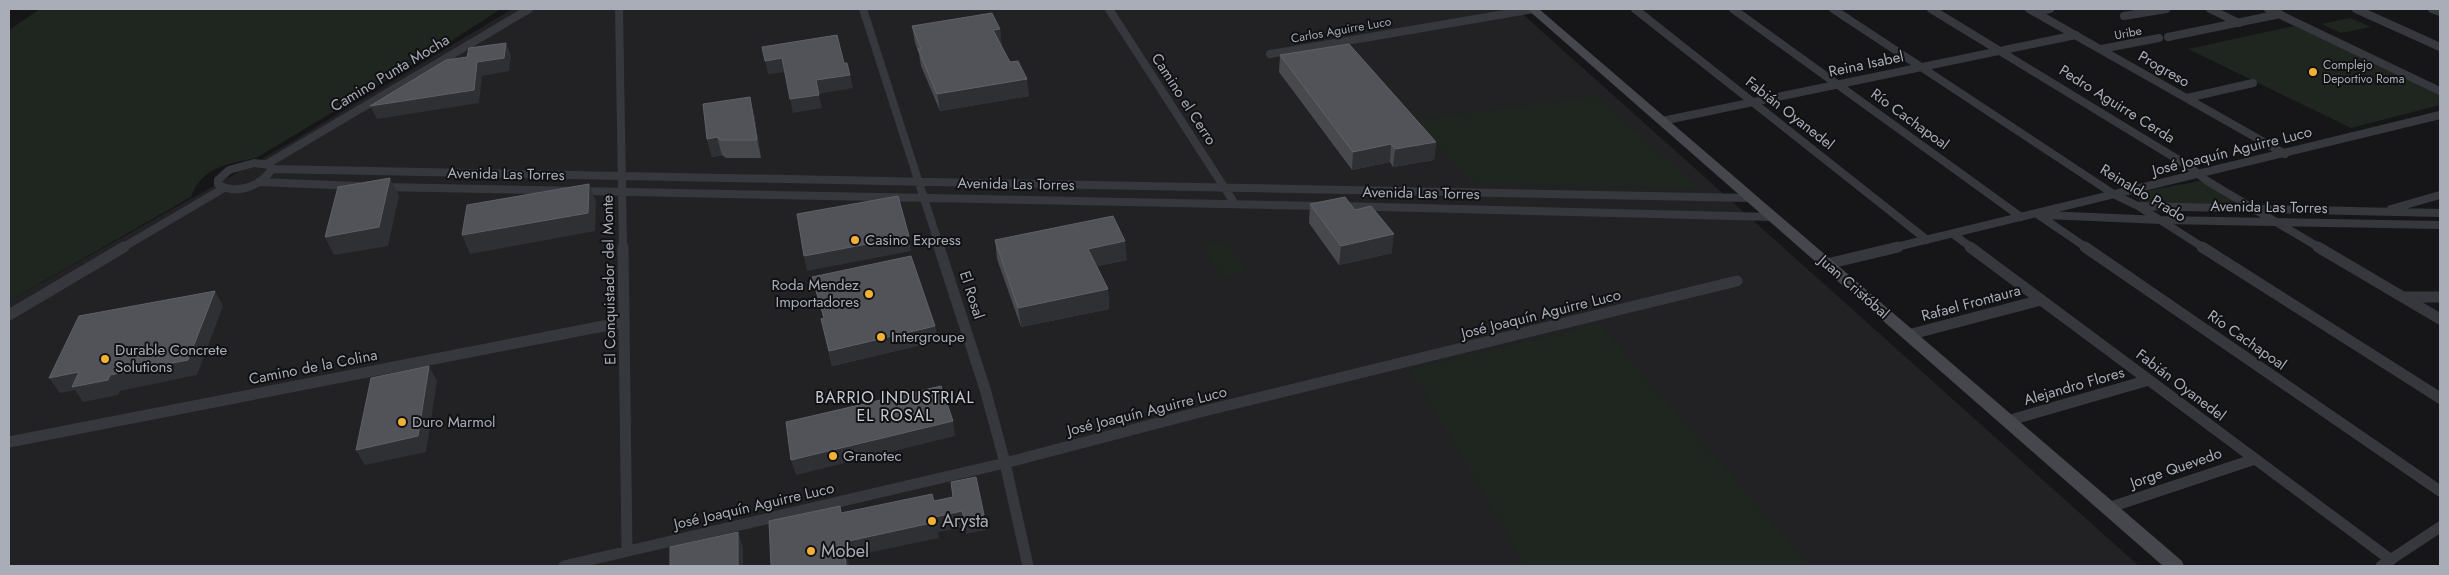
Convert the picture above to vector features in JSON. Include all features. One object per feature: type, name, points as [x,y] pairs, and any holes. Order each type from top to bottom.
[{"type":"street","name":"Camino Punta Mocha","points":[[270,166],[529,9]]},
{"type":"street","name":"El Conquistador del Monte","points":[[619,9],[627,551]]},
{"type":"street","name":"El Rosal","points":[[863,9],[985,389],[1005,463],[1028,566]]},
{"type":"street","name":"Camino el Cerro","points":[[1109,9],[1235,204]]},
{"type":"street","name":"Carlos Aguirre Luco","points":[[1270,54],[1533,9]]},
{"type":"street","name":"Juan Cristóbal","points":[[1533,9],[2175,566]]},
{"type":"street","name":"Fabián Oyanedel","points":[[1635,9],[1927,240]]},
{"type":"street","name":"Río Cachapoal","points":[[1733,9],[2021,217]]},
{"type":"street","name":"Reinaldo Prado","points":[[1833,9],[2115,195],[2161,220],[2440,398]]},
{"type":"street","name":"Pedro Aguirre Cerda","points":[[1932,9],[2253,208],[2440,319]]},
{"type":"street","points":[[2032,10],[2050,9]]},
{"type":"street","points":[[2124,16],[2166,9]]},
{"type":"street","points":[[2210,9],[2239,23]]},
{"type":"street","points":[[2268,9],[2440,91]]},
{"type":"street","points":[[2356,9],[2440,47]]},
{"type":"street","points":[[2432,9],[2440,12]]},
{"type":"street","name":"Progreso","points":[[2032,10],[2285,154]]},
{"type":"street","points":[[2168,37],[2280,14]]},
{"type":"street","name":"Reina Isabel","points":[[1662,121],[2076,35]]},
{"type":"street","name":"Uribe","points":[[2101,49],[2159,38]]},
{"type":"street","points":[[2187,98],[2253,83]]},
{"type":"street","name":"José Joaquín Aguirre Luco","points":[[1827,264],[2440,116]]},
{"type":"street","name":"Avenida Las Torres","points":[[224,188],[220,186],[218,180],[225,173],[246,164],[621,174],[1750,198]]},
{"type":"street","points":[[9,314],[224,188],[237,188],[259,182],[269,176],[270,166]]},
{"type":"street","name":"Avenida Las Torres","points":[[259,182],[409,188],[1454,208],[1773,217]]},
{"type":"street","points":[[1360,207],[1389,200],[1394,197],[1395,191]]},
{"type":"street","points":[[1450,192],[1458,202],[1454,208]]},
{"type":"street","points":[[2380,212],[2440,196]]},
{"type":"street","name":"Avenida Las Torres","points":[[2138,206],[2440,213]]},
{"type":"street","name":"Avenida Las Torres","points":[[2037,214],[2161,220],[2440,225]]},
{"type":"street","name":"Río Cachapoal","points":[[2037,214],[2440,491]]},
{"type":"street","name":"Fabián Oyanedel","points":[[1953,234],[2255,459],[2386,563]]},
{"type":"street","name":"José Joaquín Aguirre Luco","points":[[564,566],[1005,463],[1213,409],[1738,281]]},
{"type":"street","points":[[2403,297],[2440,297]]},
{"type":"street","name":"Rafael Frontaura","points":[[1908,335],[2041,300]]},
{"type":"street","name":"Camino de la Colina","points":[[9,442],[624,322]]},
{"type":"street","name":"Alejandro Flores","points":[[2008,421],[2149,380]]},
{"type":"street","name":"Jorge Quevedo","points":[[2108,508],[2255,459]]},
{"type":"street","points":[[2386,563],[2440,527]]},
{"type":"shaded area","points":[[40,9],[501,9],[440,48],[256,158],[217,168],[202,179],[191,197],[9,301],[9,30]]},
{"type":"shaded area","points":[[512,9],[1517,9],[2139,566],[9,566],[9,301],[288,144]]},
{"type":"shaded area","points":[[2350,18],[2371,27],[2341,33],[2321,24]]},
{"type":"shaded area","name":"Complejo Deportivo Roma","points":[[2294,26],[2440,94],[2440,105],[2351,128],[2188,49]]},
{"type":"shaded area","points":[[1596,96],[1702,189],[1471,183],[1416,120]]},
{"type":"shaded area","points":[[2200,181],[2238,205],[2140,202],[2135,193]]},
{"type":"shaded area","points":[[1227,240],[1248,272],[1223,278],[1203,246]]},
{"type":"shaded area","points":[[1599,324],[1811,566],[1526,566],[1410,369]]},
{"type":"building","points":[[992,13],[1000,29],[993,30],[1010,62],[1018,61],[1027,79],[937,94],[918,49],[921,49],[912,26]]},
{"type":"building","points":[[837,35],[844,63],[847,63],[850,75],[816,80],[819,95],[790,99],[782,58],[765,61],[762,47]]},
{"type":"building","points":[[506,43],[504,58],[477,62],[474,90],[370,106],[446,60],[467,57],[469,48]]},
{"type":"building","points":[[1349,44],[1436,142],[1395,149],[1391,144],[1353,152],[1280,55]]},
{"type":"building","points":[[750,97],[757,140],[721,140],[717,137],[707,139],[703,104]]},
{"type":"building","points":[[390,178],[379,227],[325,237],[338,187]]},
{"type":"building","points":[[589,184],[588,213],[462,235],[467,205]]},
{"type":"building","name":"Casino Express","points":[[898,196],[909,236],[804,256],[797,214]]},
{"type":"building","points":[[1345,197],[1355,210],[1371,206],[1394,234],[1341,246],[1310,204]]},
{"type":"building","points":[[1113,216],[1125,241],[1088,249],[1108,289],[1018,308],[995,240]]},
{"type":"building","points":[[911,256],[935,326],[829,351],[821,319],[824,318],[812,277]]},
{"type":"building","points":[[215,291],[188,360],[110,375],[108,380],[72,387],[79,372],[49,378],[79,316]]},
{"type":"building","name":"Duro Marmol","points":[[429,366],[418,436],[356,450],[371,378]]},
{"type":"building","points":[[941,386],[953,421],[791,460],[786,422]]},
{"type":"building","points":[[976,477],[984,515],[964,519],[962,511],[935,517],[936,522],[844,542],[846,566],[771,566],[769,521],[840,506],[841,513],[932,494],[934,501],[953,497],[951,482]]},
{"type":"building","points":[[738,532],[738,566],[670,566],[670,547]]},
{"type":"place","name":"Complejo Deportivo Roma","points":[[2313,72]]},
{"type":"place","name":"Casino Express","points":[[855,240]]},
{"type":"place","name":"Roda Mendez Importadores","points":[[869,294]]},
{"type":"place","name":"Intergroupe","points":[[881,337]]},
{"type":"place","name":"Durable Concrete Solutions","points":[[105,359]]},
{"type":"place","name":"Duro Marmol","points":[[402,422]]},
{"type":"place","name":"Granotec","points":[[833,456]]},
{"type":"place","name":"Arysta","points":[[932,521]]},
{"type":"place","name":"Mobel","points":[[811,551]]},
{"type":"district","name":"BARRIO INDUSTRIAL EL ROSAL","points":[[895,406]]}]
